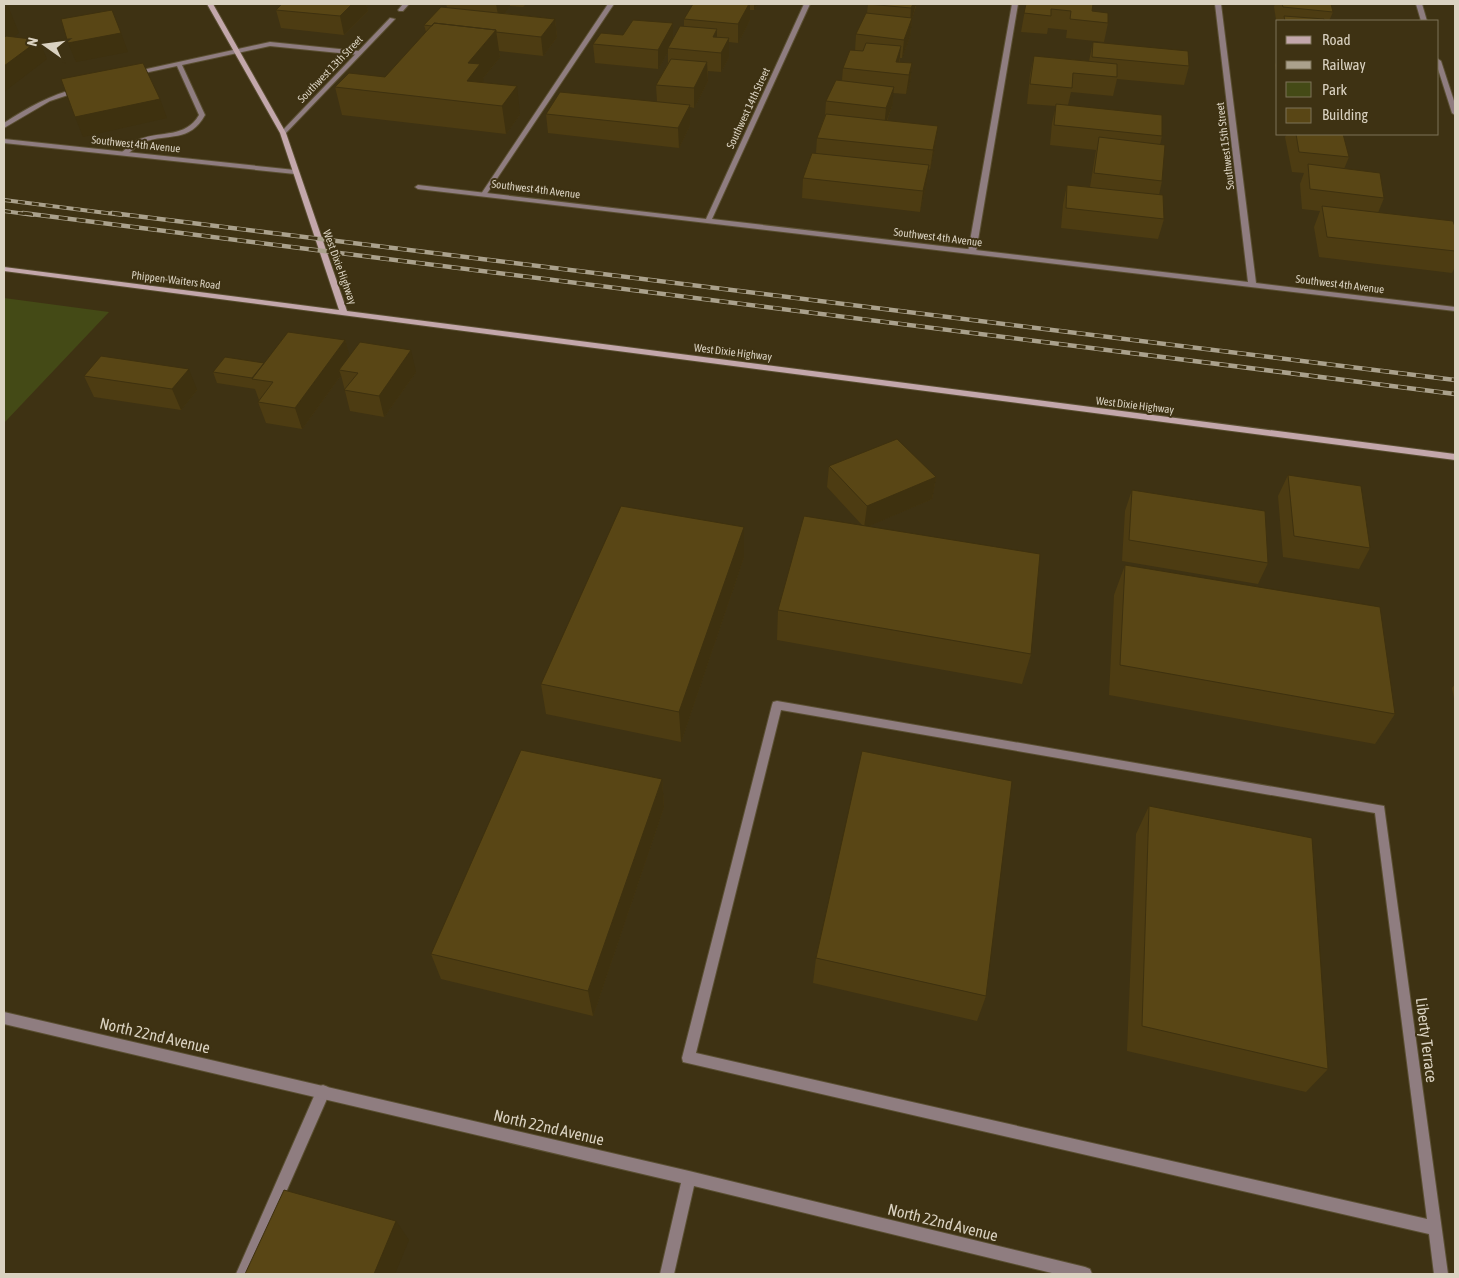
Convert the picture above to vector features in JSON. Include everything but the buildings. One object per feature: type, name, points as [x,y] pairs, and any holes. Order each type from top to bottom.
[{"type":"main road","name":"West Dixie Highway","points":[[210,4],[283,133],[344,313],[1455,458]]},
{"type":"main road","name":"Phippen-Waiters Road","points":[[4,270],[344,313]]},
{"type":"street","points":[[401,10],[406,4]]},
{"type":"street","points":[[484,194],[611,4]]},
{"type":"street","name":"Southwest 14th Street","points":[[708,221],[807,4]]},
{"type":"street","points":[[972,252],[1015,4]]},
{"type":"street","name":"Southwest 15th Street","points":[[1218,4],[1252,285]]},
{"type":"street","points":[[1419,4],[1424,20]]},
{"type":"street","name":"Southwest 13th Street","points":[[283,133],[392,19]]},
{"type":"street","points":[[126,75],[270,44],[359,53]]},
{"type":"street","points":[[123,154],[142,141],[173,135],[191,129],[200,123],[202,115],[179,64]]},
{"type":"street","points":[[1439,64],[1455,113]]},
{"type":"street","points":[[4,126],[34,106],[56,95],[86,89]]},
{"type":"street","name":"Southwest 4th Avenue","points":[[4,141],[295,172]]},
{"type":"street","name":"Southwest 4th Avenue","points":[[418,187],[1455,309]]},
{"type":"street","name":"Liberty Terrace","points":[[1435,1228],[688,1058],[777,705],[1000,745],[1380,809],[1435,1228],[1441,1274]]},
{"type":"street","name":"North 22nd Avenue","points":[[4,1018],[689,1178],[1083,1274]]},
{"type":"street","points":[[243,1274],[323,1092]]},
{"type":"street","points":[[667,1274],[689,1178]]},
{"type":"green space","points":[[4,298],[109,312],[4,423]]},
{"type":"railway","points":[[4,200],[122,215]]},
{"type":"railway","points":[[4,211],[33,215]]},
{"type":"railway","points":[[23,213],[1455,394]]},
{"type":"railway","points":[[112,213],[1455,380]]}]
